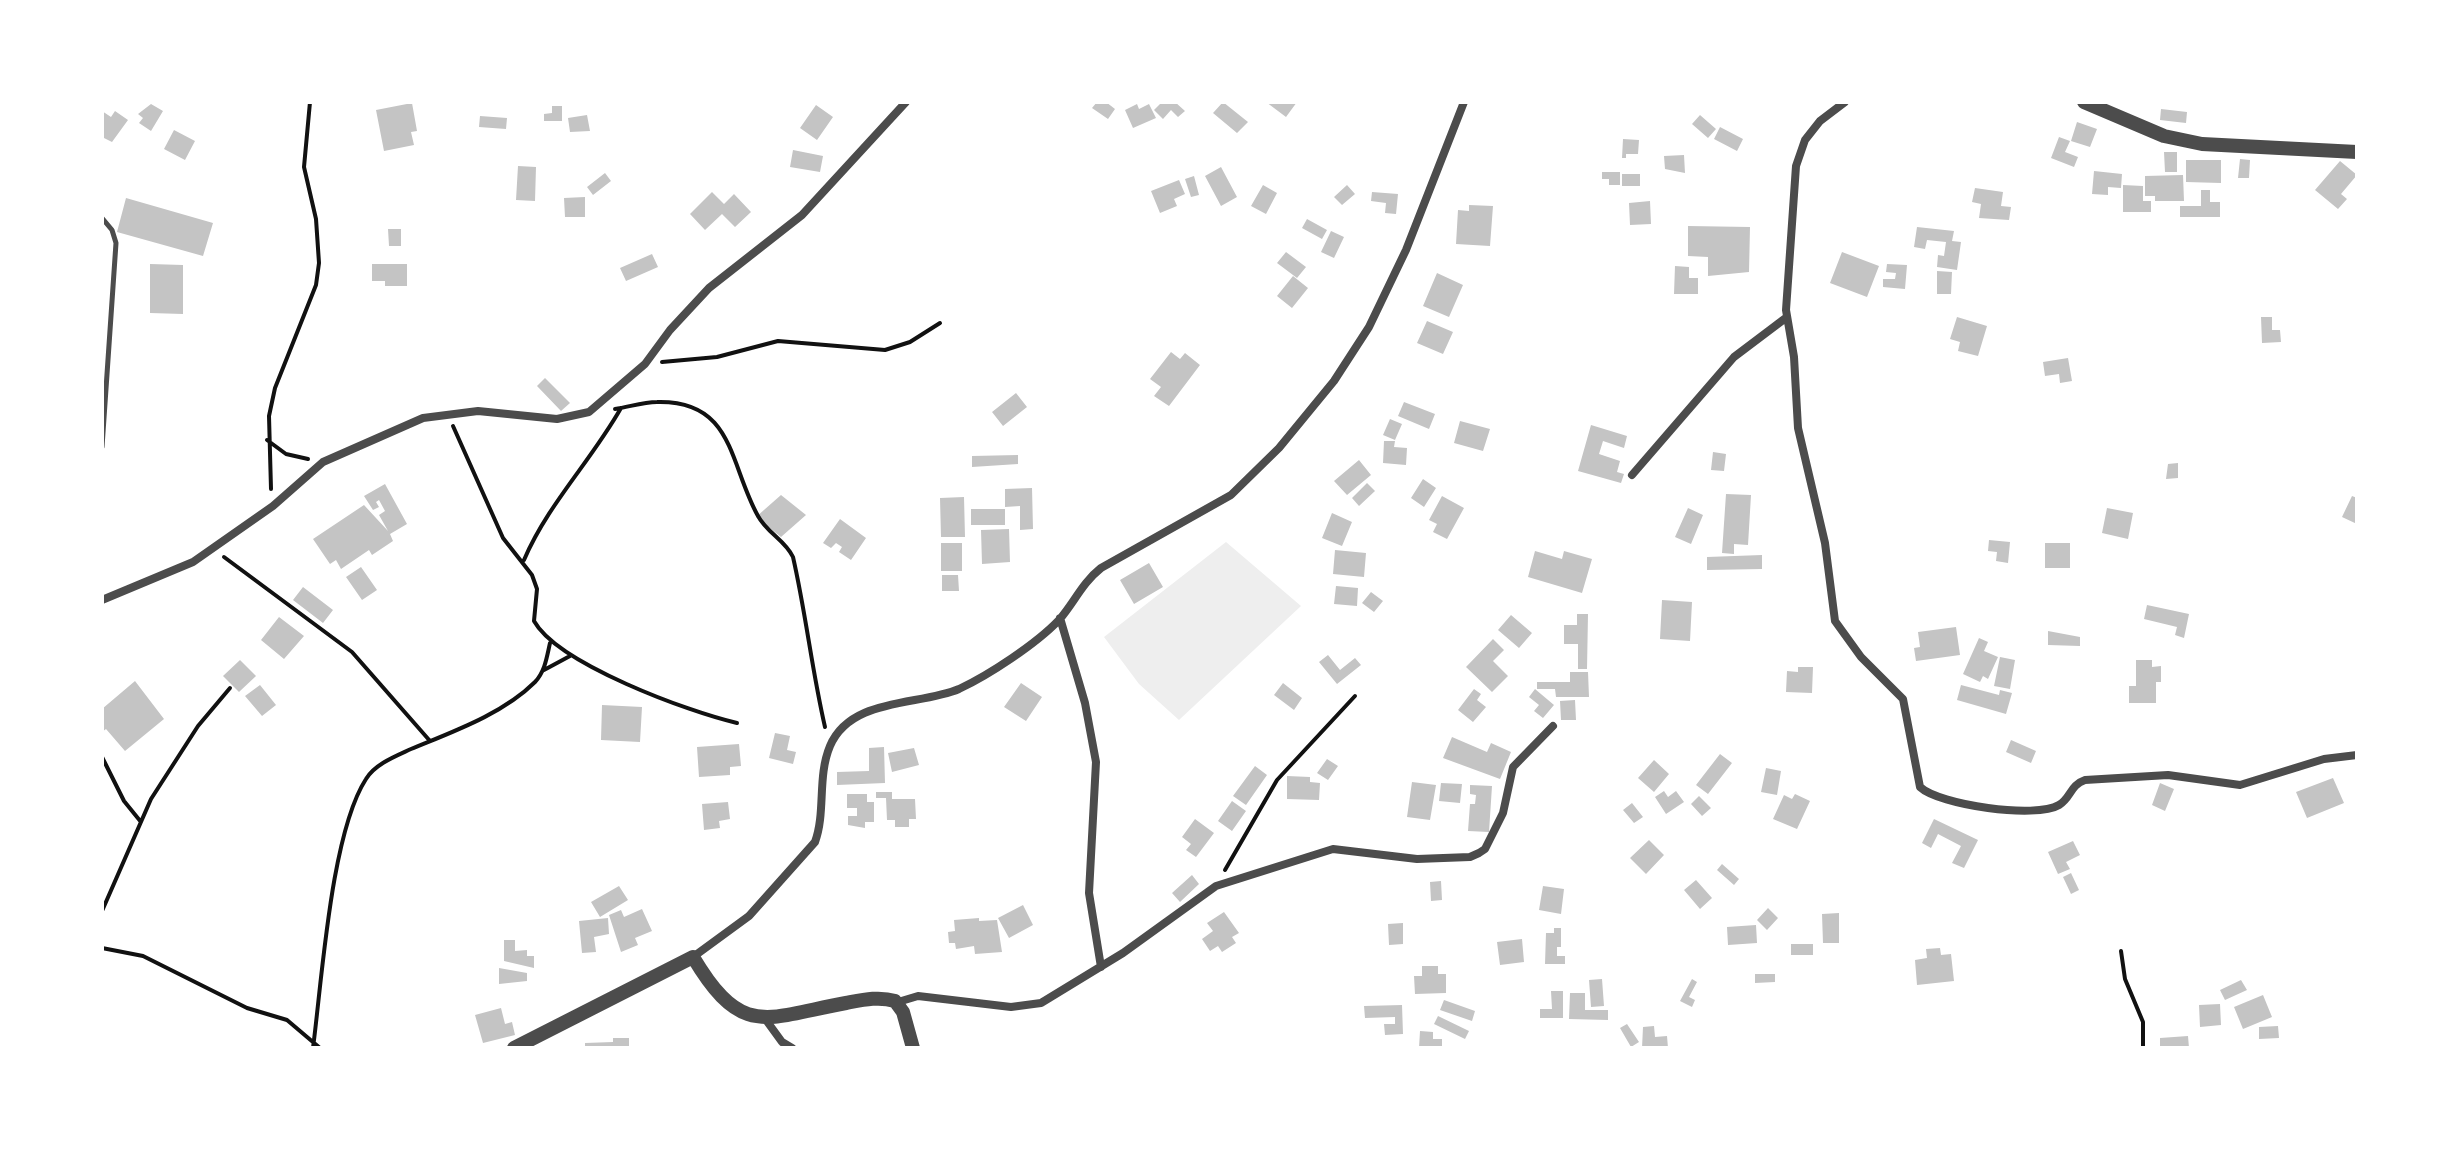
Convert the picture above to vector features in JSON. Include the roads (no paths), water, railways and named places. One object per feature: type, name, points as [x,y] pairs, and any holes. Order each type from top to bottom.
[{"type":"street","points":[[102,600],[193,562],[273,506],[323,462],[423,418],[478,411],[557,419],[589,412],[648,360],[709,288],[802,215],[906,102]]},
{"type":"street","points":[[514,1048],[693,957],[749,916],[815,842],[820,828],[821,794],[830,746],[842,730],[878,708],[942,695],[962,687],[1039,638],[1060,618],[1086,580],[1101,568],[1231,495],[1279,448],[1334,381],[1369,327],[1406,250],[1464,102]]},
{"type":"street","points":[[1845,102],[1820,121],[1805,140],[1796,166],[1787,317],[1794,357],[1798,428],[1825,543],[1830,605],[1847,641],[1903,699],[1916,777],[1927,794],[1970,805],[2044,809],[2063,803],[2074,785],[2085,780],[2168,775],[2240,785],[2324,759],[2357,755]]},
{"type":"street","points":[[2084,102],[2164,136],[2202,144],[2357,152]]},
{"type":"street","points":[[1632,475],[1734,357],[1787,317]]},
{"type":"street","points":[[1060,618],[1085,703],[1096,762],[1089,893],[1101,967]]},
{"type":"street","points":[[693,957],[714,993],[738,1012],[766,1020],[865,1000],[898,1002],[918,996],[1025,1007],[1064,992],[1216,886],[1333,849],[1417,859],[1470,857],[1479,853],[1485,849],[1503,813],[1513,767],[1553,726]]},
{"type":"street","points":[[898,1002],[913,1048]]},
{"type":"street","points":[[766,1020],[782,1042],[792,1048]]},
{"type":"lane","points":[[102,218],[112,230],[116,243],[102,447]]}]
